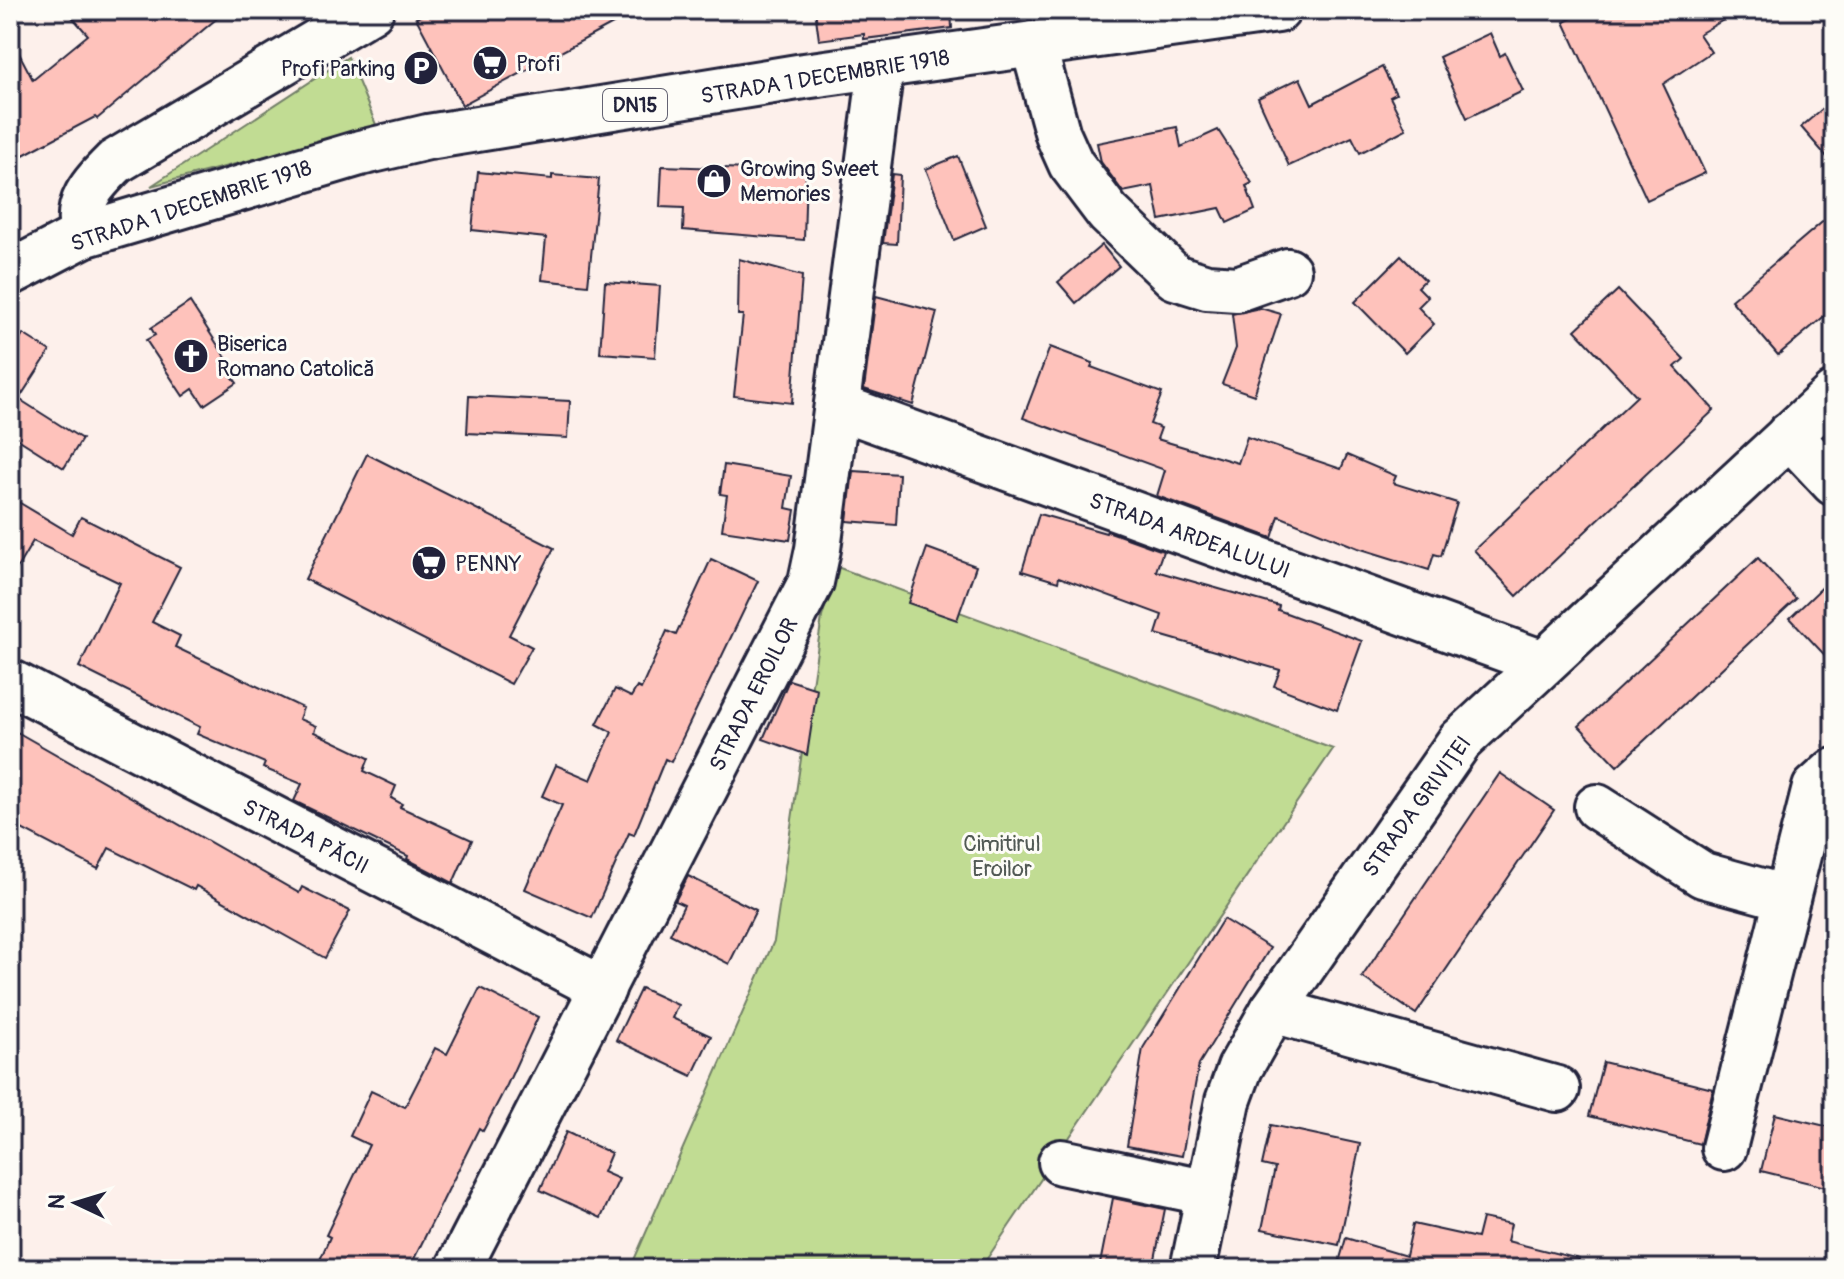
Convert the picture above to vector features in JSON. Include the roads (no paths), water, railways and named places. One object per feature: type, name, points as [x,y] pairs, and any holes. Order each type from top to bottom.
[{"type":"street","points":[[83,235],[80,223],[83,198],[115,162],[371,10]]},
{"type":"street","name":"STRADA 1 DECEMBRIE 1918","points":[[10,273],[83,235],[360,153],[428,137],[1033,44],[1278,10]]},
{"type":"street","points":[[1033,44],[1058,135],[1071,164],[1108,213],[1175,277],[1207,287],[1237,289],[1288,271]]},
{"type":"street","name":"STRADA EROILOR","points":[[458,1269],[811,582],[881,67]]},
{"type":"street","name":"STRADA GRIVIȚEI","points":[[1193,1269],[1228,1101],[1240,1068],[1273,1010],[1460,741],[1834,394]]},
{"type":"street","name":"STRADA ARDEALULUI","points":[[837,406],[1543,663]]},
{"type":"street","points":[[1789,435],[1834,483]]},
{"type":"street","name":"STRADA PĂCII","points":[[10,682],[603,989]]},
{"type":"street","points":[[1724,1148],[1815,788],[1834,771]]},
{"type":"street","points":[[1597,807],[1703,875],[1787,898]]},
{"type":"street","points":[[1273,1010],[1557,1089]]},
{"type":"street","points":[[1061,1162],[1209,1193]]},
{"type":"place","name":"Profi","points":[[490,63]]},
{"type":"place","name":"Profi Parking","points":[[421,68]]},
{"type":"place","name":"Growing Sweet Memories","points":[[714,181]]},
{"type":"place","name":"Biserica Romano Catolică","points":[[191,356]]},
{"type":"place","name":"PENNY","points":[[429,563]]},
{"type":"park label","name":"Cimitirul Eroilor","points":[[1002,856]]}]
